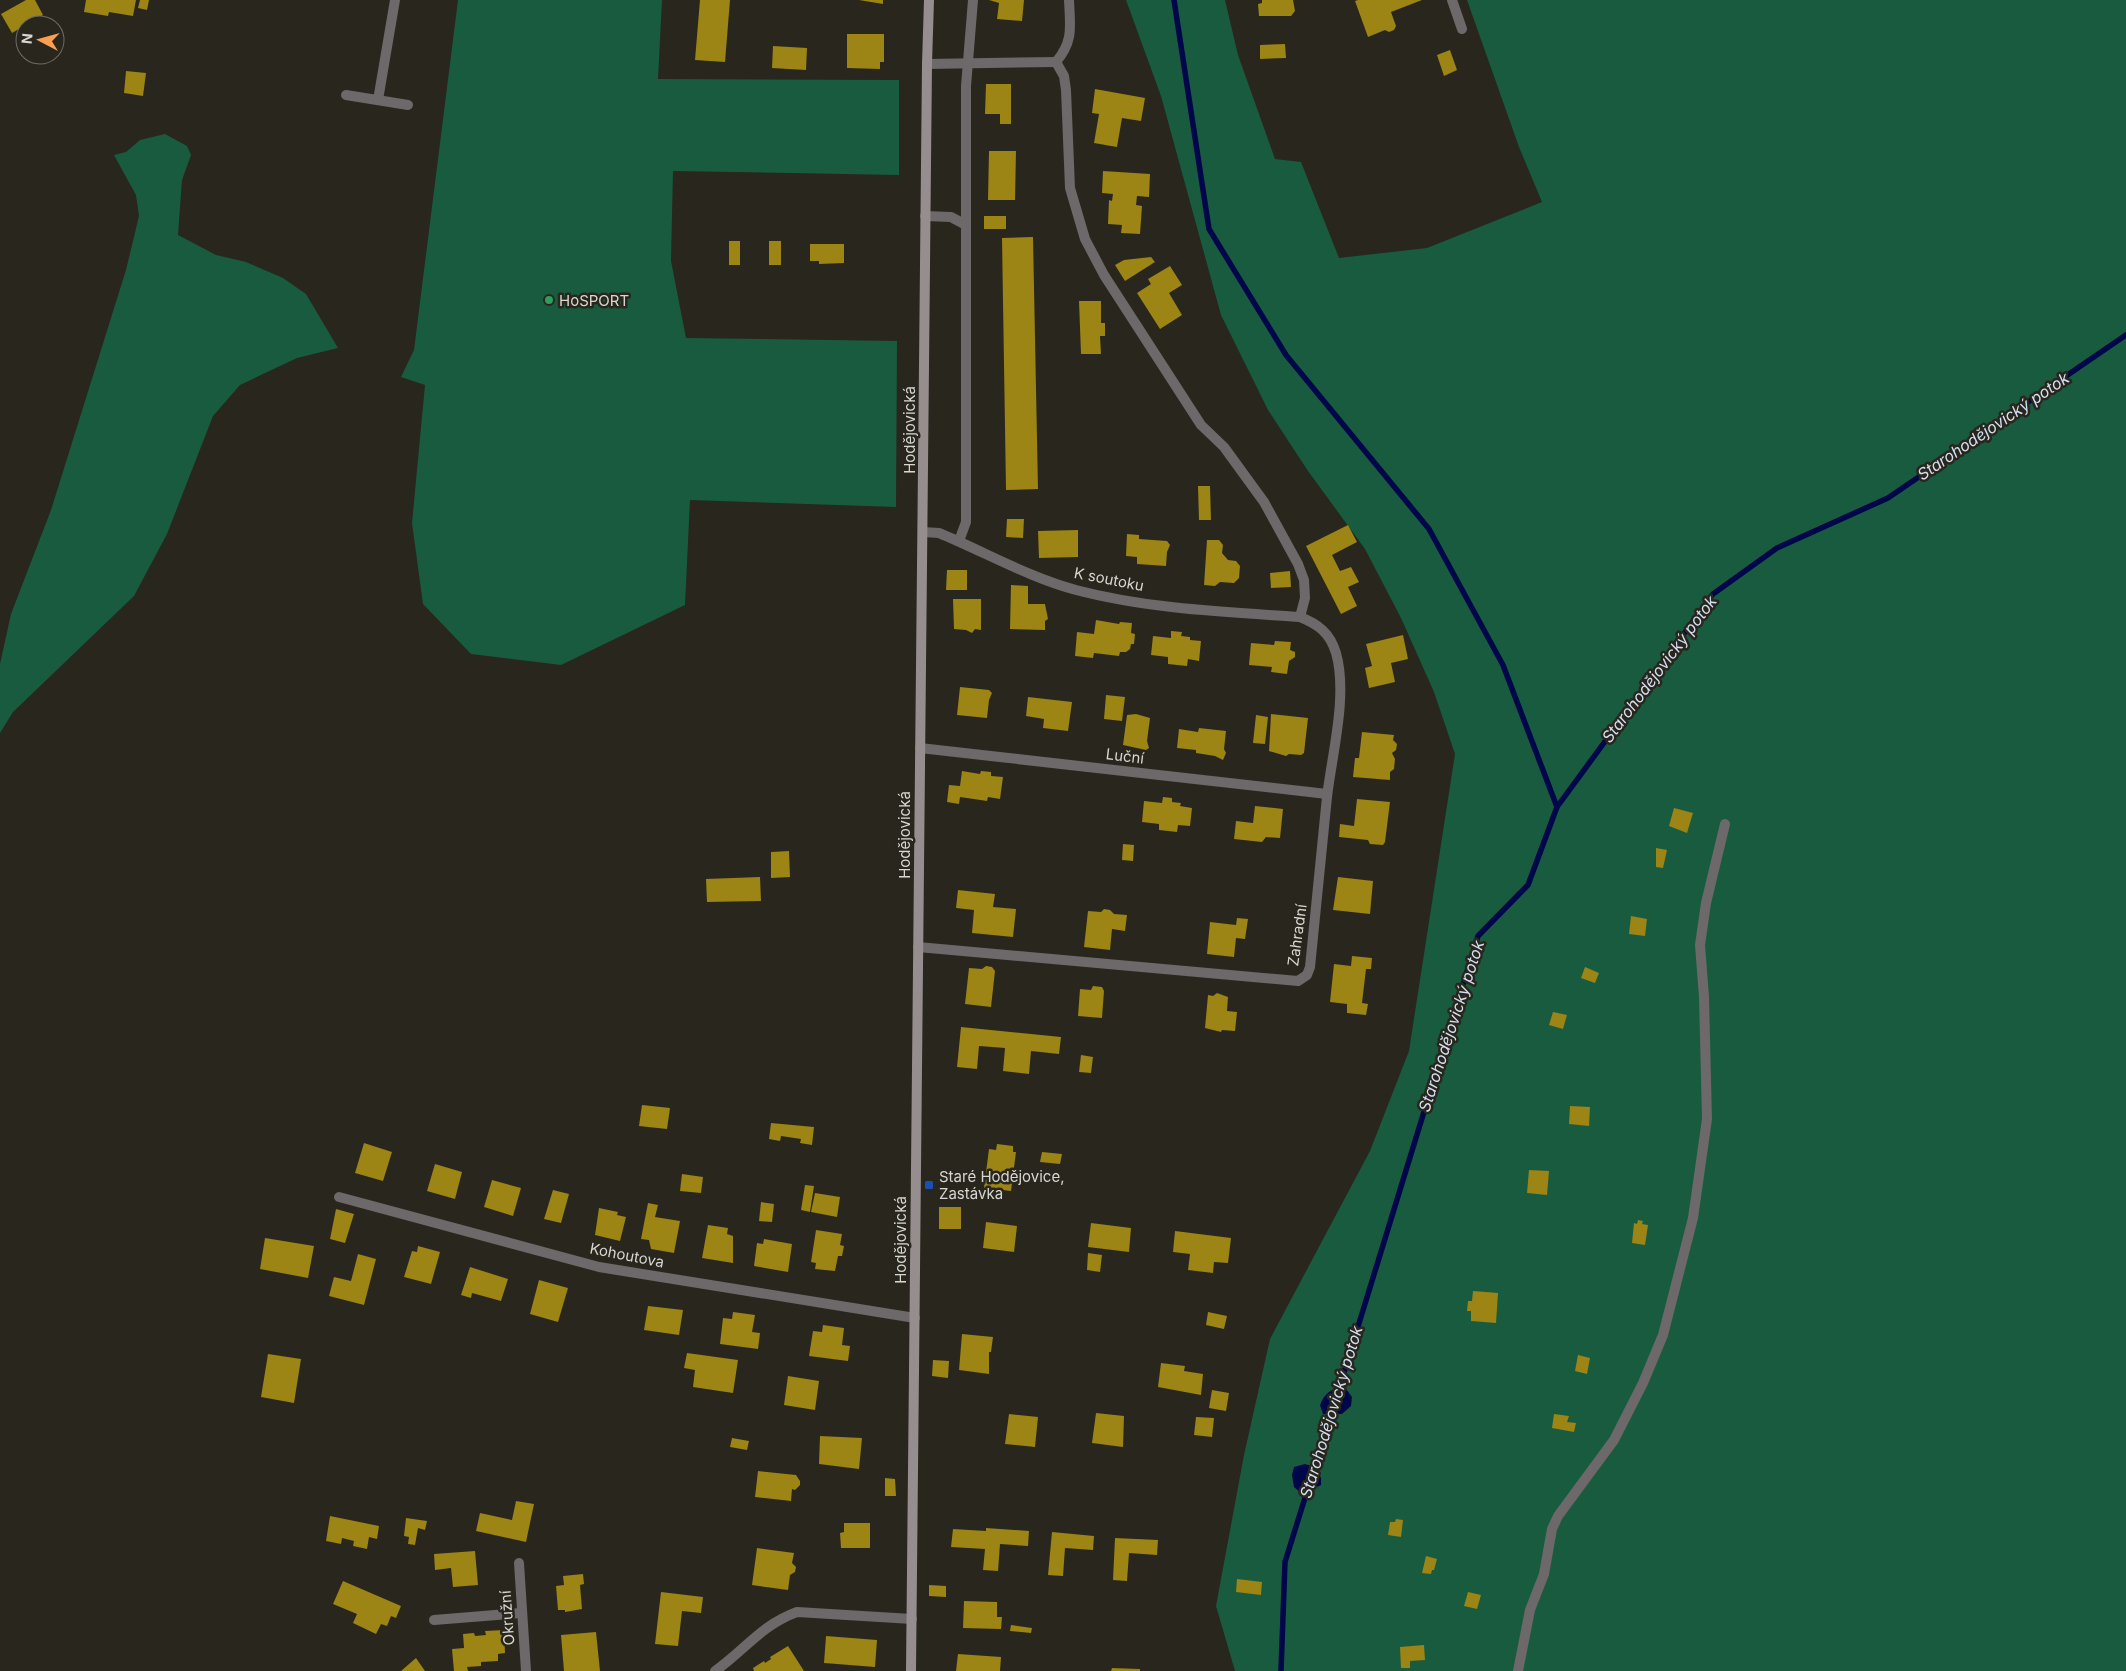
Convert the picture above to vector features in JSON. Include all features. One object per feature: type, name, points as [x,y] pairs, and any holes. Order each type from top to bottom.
[{"type":"street","points":[[378,100],[395,0]]},
{"type":"street","name":"Hodějovická","points":[[911,1671],[925,216],[929,0]]},
{"type":"street","points":[[959,541],[966,522],[966,86],[974,0]]},
{"type":"street","points":[[927,64],[1056,62],[1066,50],[1070,38],[1069,0]]},
{"type":"street","points":[[1452,0],[1462,29]]},
{"type":"street","points":[[1056,62],[1064,76],[1066,90],[1070,188],[1085,239],[1104,275],[1202,425],[1224,447],[1268,510],[1298,564],[1304,580],[1305,598],[1300,617]]},
{"type":"street","points":[[346,95],[408,105]]},
{"type":"street","points":[[925,216],[951,217],[966,224]]},
{"type":"street","name":"K soutoku","points":[[923,532],[939,533],[1075,590],[1173,606],[1300,617]]},
{"type":"street","name":"Zahradní","points":[[918,947],[1298,981],[1307,975],[1310,968],[1327,794],[1336,743],[1340,692],[1336,655],[1325,631],[1313,622],[1300,617]]},
{"type":"street","name":"Luční","points":[[920,748],[1327,794]]},
{"type":"street","points":[[1518,1671],[1530,1610],[1544,1574],[1552,1529],[1558,1516],[1614,1440],[1644,1383],[1663,1335],[1693,1218],[1707,1118],[1704,997],[1700,945],[1706,904],[1725,824]]},
{"type":"street","name":"Kohoutova","points":[[339,1197],[599,1267],[914,1318]]},
{"type":"street","name":"Okružní","points":[[519,1563],[526,1671]]},
{"type":"street","points":[[714,1671],[732,1658],[758,1632],[797,1612],[912,1619]]},
{"type":"street","points":[[434,1620],[522,1613]]},
{"type":"green space","name":"HoSPORT","points":[[458,0],[662,0],[658,79],[899,80],[899,175],[673,171],[671,261],[686,338],[897,341],[896,507],[690,500],[685,605],[561,665],[471,654],[423,604],[412,523],[425,385],[401,377],[414,350]]},
{"type":"green space","points":[[1126,0],[1225,0],[1238,55],[1275,159],[1301,162],[1339,258],[1427,248],[1542,202],[1519,147],[1467,0],[2126,0],[2126,1671],[1235,1671],[1216,1606],[1244,1455],[1270,1339],[1370,1151],[1409,1051],[1455,754],[1434,692],[1401,618],[1365,549],[1308,471],[1268,410],[1221,315],[1161,96]]},
{"type":"green space","points":[[165,134],[187,146],[191,155],[182,180],[178,235],[216,255],[246,262],[283,278],[306,294],[338,348],[297,358],[240,385],[213,416],[167,534],[134,596],[13,712],[0,733],[0,664],[11,614],[51,510],[126,270],[139,216],[136,195],[114,155],[126,152],[140,140]]},
{"type":"water","points":[[1338,1388],[1346,1389],[1352,1397],[1351,1406],[1342,1414],[1323,1414],[1320,1405],[1323,1399],[1329,1392]]},
{"type":"water","points":[[1305,1464],[1315,1467],[1321,1478],[1321,1485],[1302,1494],[1294,1487],[1292,1475],[1294,1467]]},
{"type":"building","points":[[26,0],[35,0],[43,15],[15,15],[15,31],[12,33],[1,14]]},
{"type":"building","points":[[86,0],[136,0],[133,16],[109,12],[108,16],[84,12]]},
{"type":"building","points":[[140,0],[149,0],[147,10],[138,8]]},
{"type":"building","points":[[700,0],[730,0],[725,62],[695,60]]},
{"type":"building","points":[[859,0],[883,0],[883,4]]},
{"type":"building","points":[[989,0],[1024,0],[1022,21],[997,19],[999,3]]},
{"type":"building","points":[[1262,0],[1293,0],[1295,11],[1291,16],[1259,16],[1258,4],[1262,3]]},
{"type":"building","points":[[1422,0],[1391,12],[1396,26],[1394,30],[1389,32],[1385,30],[1368,37],[1355,1]]},
{"type":"building","points":[[847,34],[884,34],[884,62],[880,62],[880,69],[847,68]]},
{"type":"building","points":[[1285,44],[1286,58],[1260,59],[1260,45]]},
{"type":"building","points":[[773,46],[807,48],[806,70],[772,68]]},
{"type":"building","points":[[1450,50],[1457,70],[1444,76],[1437,55]]},
{"type":"building","points":[[126,71],[146,73],[143,96],[124,93]]},
{"type":"building","points":[[986,84],[1011,84],[1011,124],[1000,124],[1000,114],[985,114]]},
{"type":"building","points":[[1095,89],[1145,98],[1141,121],[1122,118],[1117,147],[1094,143],[1099,114],[1092,113]]},
{"type":"building","points":[[989,151],[1016,151],[1015,200],[988,200]]},
{"type":"building","points":[[1103,171],[1150,174],[1149,197],[1137,196],[1136,205],[1142,206],[1140,234],[1121,233],[1122,225],[1108,224],[1109,200],[1112,201],[1113,194],[1102,193]]},
{"type":"building","points":[[984,216],[1006,216],[1006,229],[984,229]]},
{"type":"building","points":[[1033,237],[1038,489],[1006,490],[1002,238]]},
{"type":"building","points":[[729,241],[740,241],[740,265],[729,265]]},
{"type":"building","points":[[769,241],[781,241],[781,265],[769,265]]},
{"type":"building","points":[[810,244],[844,244],[844,263],[819,264],[819,261],[810,261]]},
{"type":"building","points":[[1151,257],[1155,262],[1125,281],[1115,265],[1124,260]]},
{"type":"building","points":[[1170,266],[1182,285],[1169,293],[1182,315],[1160,329],[1137,293],[1151,284],[1148,279]]},
{"type":"building","points":[[1079,301],[1101,301],[1101,323],[1105,323],[1105,336],[1100,336],[1101,354],[1081,354]]},
{"type":"building","points":[[1198,486],[1210,486],[1211,520],[1199,520]]},
{"type":"building","points":[[1007,519],[1024,519],[1023,538],[1006,537]]},
{"type":"building","points":[[1348,525],[1357,542],[1332,555],[1340,571],[1351,567],[1359,582],[1348,587],[1357,606],[1341,614],[1306,546]]},
{"type":"building","points":[[1078,530],[1078,557],[1039,558],[1038,531]]},
{"type":"building","points":[[1127,534],[1139,535],[1139,539],[1167,541],[1170,545],[1167,552],[1166,566],[1137,564],[1137,557],[1126,556]]},
{"type":"building","points":[[1207,540],[1219,540],[1223,545],[1222,553],[1228,560],[1236,561],[1240,566],[1239,578],[1234,583],[1220,582],[1215,586],[1204,585]]},
{"type":"building","points":[[947,570],[967,570],[967,590],[946,590]]},
{"type":"building","points":[[1290,571],[1291,587],[1271,588],[1270,573]]},
{"type":"building","points":[[1011,585],[1028,586],[1028,604],[1045,604],[1048,619],[1045,621],[1045,630],[1010,629]]},
{"type":"building","points":[[953,599],[981,599],[981,630],[975,629],[972,633],[966,630],[954,629]]},
{"type":"building","points":[[1096,620],[1119,624],[1120,622],[1132,623],[1131,633],[1135,634],[1134,644],[1131,644],[1130,649],[1126,652],[1120,652],[1119,656],[1094,653],[1093,658],[1075,656],[1077,632],[1094,634]]},
{"type":"building","points":[[1171,631],[1182,632],[1181,636],[1190,637],[1190,640],[1201,641],[1199,661],[1188,659],[1187,666],[1168,664],[1168,657],[1151,655],[1153,636],[1171,638]]},
{"type":"building","points":[[1403,635],[1408,659],[1391,663],[1395,682],[1369,688],[1365,668],[1372,666],[1366,644]]},
{"type":"building","points":[[1275,641],[1291,642],[1290,650],[1295,652],[1295,657],[1289,661],[1287,674],[1271,672],[1272,667],[1249,665],[1251,643],[1274,645]]},
{"type":"building","points":[[960,687],[989,690],[992,693],[989,700],[987,718],[957,715]]},
{"type":"building","points":[[1106,695],[1125,697],[1122,721],[1104,719]]},
{"type":"building","points":[[1028,697],[1072,702],[1068,731],[1043,728],[1044,719],[1026,716]]},
{"type":"building","points":[[1136,714],[1150,718],[1147,741],[1149,748],[1146,750],[1123,745],[1127,715]]},
{"type":"building","points":[[1271,714],[1308,718],[1304,753],[1286,756],[1269,751]]},
{"type":"building","points":[[1256,715],[1268,717],[1265,744],[1253,743]]},
{"type":"building","points":[[1199,728],[1226,731],[1224,749],[1226,753],[1223,760],[1215,756],[1196,753],[1196,750],[1177,748],[1179,729],[1198,732]]},
{"type":"building","points":[[1362,732],[1394,735],[1393,740],[1397,744],[1396,750],[1392,753],[1395,759],[1394,769],[1390,772],[1390,780],[1353,777],[1355,758],[1359,758]]},
{"type":"building","points":[[962,771],[980,774],[981,771],[991,772],[991,776],[1003,777],[1000,799],[988,797],[987,801],[960,797],[959,804],[947,802],[949,785],[960,786]]},
{"type":"building","points":[[1163,797],[1172,798],[1172,802],[1181,803],[1180,806],[1192,808],[1190,826],[1178,825],[1177,832],[1159,830],[1159,824],[1142,822],[1144,801],[1162,803]]},
{"type":"building","points":[[1357,799],[1390,802],[1383,845],[1370,844],[1368,840],[1339,837],[1340,824],[1354,826]]},
{"type":"building","points":[[1255,806],[1283,809],[1280,838],[1266,837],[1262,842],[1234,839],[1236,821],[1253,823]]},
{"type":"building","points":[[1674,808],[1693,813],[1687,833],[1669,826]]},
{"type":"building","points":[[1123,844],[1134,845],[1133,861],[1122,860]]},
{"type":"building","points":[[1656,848],[1667,850],[1663,868],[1656,867]]},
{"type":"building","points":[[789,851],[790,877],[771,878],[771,852]]},
{"type":"building","points":[[760,877],[761,901],[707,902],[706,879]]},
{"type":"building","points":[[1338,877],[1373,881],[1370,914],[1333,910]]},
{"type":"building","points":[[958,890],[995,894],[993,907],[1016,909],[1013,937],[972,933],[974,910],[956,908]]},
{"type":"building","points":[[1104,909],[1110,910],[1114,914],[1127,915],[1125,931],[1112,929],[1110,950],[1084,947],[1088,911],[1101,912]]},
{"type":"building","points":[[1631,916],[1647,919],[1645,936],[1629,934]]},
{"type":"building","points":[[1237,918],[1248,919],[1245,939],[1236,938],[1234,957],[1207,954],[1210,922],[1236,925]]},
{"type":"building","points":[[1352,956],[1372,958],[1371,969],[1366,969],[1362,1003],[1368,1004],[1366,1015],[1347,1013],[1347,1004],[1330,1002],[1334,964],[1351,966]]},
{"type":"building","points":[[986,966],[992,967],[995,971],[991,1007],[965,1004],[969,968],[982,969]]},
{"type":"building","points":[[1585,967],[1599,973],[1595,983],[1581,978]]},
{"type":"building","points":[[1093,986],[1102,987],[1104,991],[1102,1018],[1078,1016],[1080,989],[1091,990]]},
{"type":"building","points":[[1217,993],[1228,997],[1227,1011],[1237,1012],[1235,1031],[1222,1030],[1221,1032],[1205,1028],[1208,995],[1213,996]]},
{"type":"building","points":[[1553,1012],[1567,1015],[1563,1029],[1549,1025]]},
{"type":"building","points":[[961,1027],[1061,1037],[1059,1054],[1031,1051],[1029,1074],[1003,1071],[1005,1048],[979,1046],[977,1069],[957,1067]]},
{"type":"building","points":[[1081,1055],[1093,1057],[1091,1073],[1079,1072]]},
{"type":"building","points":[[642,1105],[670,1108],[667,1129],[639,1126]]},
{"type":"building","points":[[1570,1106],[1590,1107],[1589,1126],[1569,1124]]},
{"type":"building","points":[[771,1123],[814,1127],[812,1145],[800,1143],[801,1139],[781,1136],[780,1141],[769,1139]]},
{"type":"building","points":[[364,1143],[392,1152],[383,1181],[355,1173]]},
{"type":"building","points":[[997,1144],[1013,1146],[1013,1152],[1016,1152],[1011,1191],[984,1188],[989,1149],[996,1150]]},
{"type":"building","points":[[1042,1152],[1062,1154],[1060,1164],[1040,1162]]},
{"type":"building","points":[[435,1164],[462,1172],[455,1199],[427,1191]]},
{"type":"building","points":[[1529,1170],[1549,1171],[1547,1195],[1527,1193]]},
{"type":"building","points":[[682,1174],[703,1177],[701,1193],[680,1191]]},
{"type":"building","points":[[492,1180],[521,1188],[513,1216],[484,1207]]},
{"type":"building","points":[[805,1185],[814,1186],[810,1212],[801,1210]]},
{"type":"building","points":[[553,1190],[569,1194],[561,1223],[544,1219]]},
{"type":"building","points":[[815,1193],[840,1197],[837,1217],[811,1212]]},
{"type":"building","points":[[761,1202],[774,1204],[772,1222],[759,1221]]},
{"type":"building","points":[[648,1203],[658,1205],[655,1217],[680,1221],[674,1253],[651,1249],[649,1240],[641,1239]]},
{"type":"building","points":[[939,1207],[961,1207],[961,1229],[939,1229]]},
{"type":"building","points":[[599,1208],[618,1212],[617,1215],[626,1217],[620,1241],[595,1235]]},
{"type":"building","points":[[336,1209],[354,1214],[345,1243],[330,1239]]},
{"type":"building","points":[[1638,1220],[1643,1221],[1642,1224],[1648,1225],[1645,1245],[1632,1243],[1634,1223],[1637,1224]]},
{"type":"building","points":[[986,1222],[1017,1226],[1014,1252],[983,1248]]},
{"type":"building","points":[[1091,1223],[1131,1228],[1129,1252],[1088,1247]]},
{"type":"building","points":[[708,1225],[728,1228],[727,1234],[733,1236],[733,1263],[702,1258]]},
{"type":"building","points":[[816,1230],[842,1234],[840,1245],[844,1246],[842,1256],[838,1256],[835,1271],[815,1269],[816,1263],[811,1262]]},
{"type":"building","points":[[1175,1231],[1231,1238],[1228,1263],[1214,1262],[1213,1273],[1188,1270],[1190,1254],[1173,1252]]},
{"type":"building","points":[[265,1238],[314,1246],[308,1278],[260,1269]]},
{"type":"building","points":[[764,1239],[792,1244],[788,1272],[754,1266],[757,1243],[763,1244]]},
{"type":"building","points":[[418,1246],[440,1252],[431,1284],[404,1277],[412,1251],[417,1252]]},
{"type":"building","points":[[1088,1253],[1102,1255],[1100,1272],[1087,1270]]},
{"type":"building","points":[[358,1254],[376,1259],[364,1305],[329,1296],[334,1277],[351,1281]]},
{"type":"building","points":[[470,1267],[508,1279],[501,1301],[472,1293],[471,1298],[461,1295]]},
{"type":"building","points":[[539,1280],[568,1288],[558,1322],[530,1314]]},
{"type":"building","points":[[1473,1291],[1498,1293],[1496,1323],[1471,1321],[1471,1311],[1467,1311],[1468,1301],[1472,1301]]},
{"type":"building","points":[[648,1306],[683,1310],[679,1335],[644,1330]]},
{"type":"building","points":[[733,1312],[755,1315],[752,1332],[760,1333],[758,1349],[720,1344],[723,1318],[732,1319]]},
{"type":"building","points":[[1208,1312],[1227,1316],[1224,1329],[1206,1325]]},
{"type":"building","points":[[823,1325],[844,1328],[842,1345],[850,1346],[848,1361],[809,1356],[813,1331],[822,1332]]},
{"type":"building","points":[[962,1334],[993,1337],[991,1352],[989,1352],[989,1374],[959,1370]]},
{"type":"building","points":[[687,1353],[738,1360],[733,1393],[693,1387],[695,1370],[684,1368]]},
{"type":"building","points":[[268,1354],[301,1359],[294,1403],[261,1397]]},
{"type":"building","points":[[1578,1355],[1590,1358],[1587,1374],[1575,1371]]},
{"type":"building","points":[[933,1360],[949,1361],[948,1378],[932,1376]]},
{"type":"building","points":[[1161,1363],[1185,1366],[1184,1371],[1203,1374],[1201,1395],[1158,1387]]},
{"type":"building","points":[[788,1376],[819,1381],[815,1410],[784,1405]]},
{"type":"building","points":[[1212,1390],[1229,1393],[1226,1411],[1209,1408]]},
{"type":"building","points":[[1096,1413],[1124,1416],[1123,1447],[1092,1443]]},
{"type":"building","points":[[1009,1414],[1038,1417],[1035,1447],[1005,1444]]},
{"type":"building","points":[[1554,1414],[1569,1416],[1567,1422],[1576,1423],[1574,1432],[1552,1428]]},
{"type":"building","points":[[1196,1417],[1214,1418],[1212,1437],[1194,1435]]},
{"type":"building","points":[[820,1436],[862,1438],[859,1469],[819,1464]]},
{"type":"building","points":[[732,1438],[749,1441],[747,1450],[730,1447]]},
{"type":"building","points":[[758,1471],[796,1475],[800,1485],[795,1490],[792,1489],[791,1501],[755,1497]]},
{"type":"building","points":[[885,1478],[895,1479],[896,1496],[885,1496]]},
{"type":"building","points":[[516,1501],[534,1504],[526,1542],[476,1531],[480,1513],[512,1520]]},
{"type":"building","points":[[330,1516],[379,1526],[377,1539],[369,1537],[367,1549],[353,1546],[354,1541],[342,1538],[341,1544],[326,1541]]},
{"type":"building","points":[[406,1518],[427,1521],[425,1530],[418,1528],[415,1545],[408,1544],[409,1537],[404,1536]]},
{"type":"building","points":[[1396,1519],[1403,1520],[1401,1537],[1388,1535],[1390,1522],[1395,1522]]},
{"type":"building","points":[[844,1523],[870,1523],[870,1548],[841,1548],[840,1533],[844,1532]]},
{"type":"building","points":[[986,1528],[1029,1531],[1028,1546],[1000,1544],[998,1571],[983,1570],[985,1549],[951,1547],[953,1529],[986,1531]]},
{"type":"building","points":[[1052,1532],[1094,1536],[1093,1550],[1065,1548],[1063,1576],[1048,1575]]},
{"type":"building","points":[[1115,1538],[1158,1540],[1157,1555],[1129,1553],[1127,1581],[1113,1580]]},
{"type":"building","points":[[757,1548],[794,1553],[792,1563],[796,1567],[795,1572],[790,1575],[788,1590],[752,1585]]},
{"type":"building","points":[[475,1551],[478,1585],[453,1587],[451,1568],[435,1570],[434,1554]]},
{"type":"building","points":[[1426,1556],[1437,1559],[1431,1574],[1422,1573]]},
{"type":"building","points":[[583,1574],[584,1584],[580,1585],[582,1609],[565,1612],[565,1610],[558,1610],[556,1586],[564,1585],[563,1576]]},
{"type":"building","points":[[1237,1579],[1262,1582],[1261,1595],[1236,1592]]},
{"type":"building","points":[[343,1581],[401,1606],[396,1618],[391,1616],[387,1626],[381,1624],[376,1634],[353,1623],[357,1614],[333,1604]]},
{"type":"building","points":[[929,1585],[946,1586],[946,1597],[929,1596]]},
{"type":"building","points":[[661,1592],[703,1597],[701,1613],[682,1611],[678,1646],[655,1644]]},
{"type":"building","points":[[1468,1592],[1481,1595],[1477,1609],[1464,1606]]},
{"type":"building","points":[[964,1601],[997,1602],[997,1617],[1002,1617],[1001,1629],[963,1628]]},
{"type":"building","points":[[1011,1625],[1032,1628],[1031,1633],[1010,1631]]},
{"type":"building","points":[[504,1630],[505,1653],[498,1654],[498,1661],[481,1662],[481,1666],[467,1667],[468,1671],[454,1671],[452,1649],[464,1648],[463,1634],[486,1635],[485,1631]]},
{"type":"building","points":[[596,1632],[600,1671],[564,1671],[561,1635]]},
{"type":"building","points":[[826,1636],[877,1640],[875,1667],[824,1663]]},
{"type":"building","points":[[1424,1645],[1425,1660],[1410,1661],[1410,1668],[1401,1668],[1400,1647]]},
{"type":"building","points":[[788,1646],[804,1671],[754,1671],[753,1668],[764,1661],[765,1663],[771,1659],[770,1657]]},
{"type":"building","points":[[958,1654],[1001,1657],[1000,1671],[956,1671]]},
{"type":"building","points":[[416,1658],[425,1671],[401,1671]]},
{"type":"building","points":[[1112,1668],[1140,1669],[1140,1671],[1111,1671]]},
{"type":"waterway","points":[[1174,0],[1209,229],[1286,355],[1429,529],[1503,665],[1557,807]]},
{"type":"waterway","name":"Starohodějovický potok","points":[[1337,1395],[1478,936],[1528,885],[1557,807],[1713,594],[1777,548],[1888,498],[2126,335]]},
{"type":"waterway","name":"Starohodějovický potok","points":[[1312,1474],[1333,1406]]},
{"type":"waterway","name":"Starohodějovický potok","points":[[1281,1671],[1285,1562],[1309,1485]]},
{"type":"place","name":"HoSPORT","points":[[549,300]]},
{"type":"place","name":"Staré Hodějovice, Zastávka","points":[[929,1185]]}]
